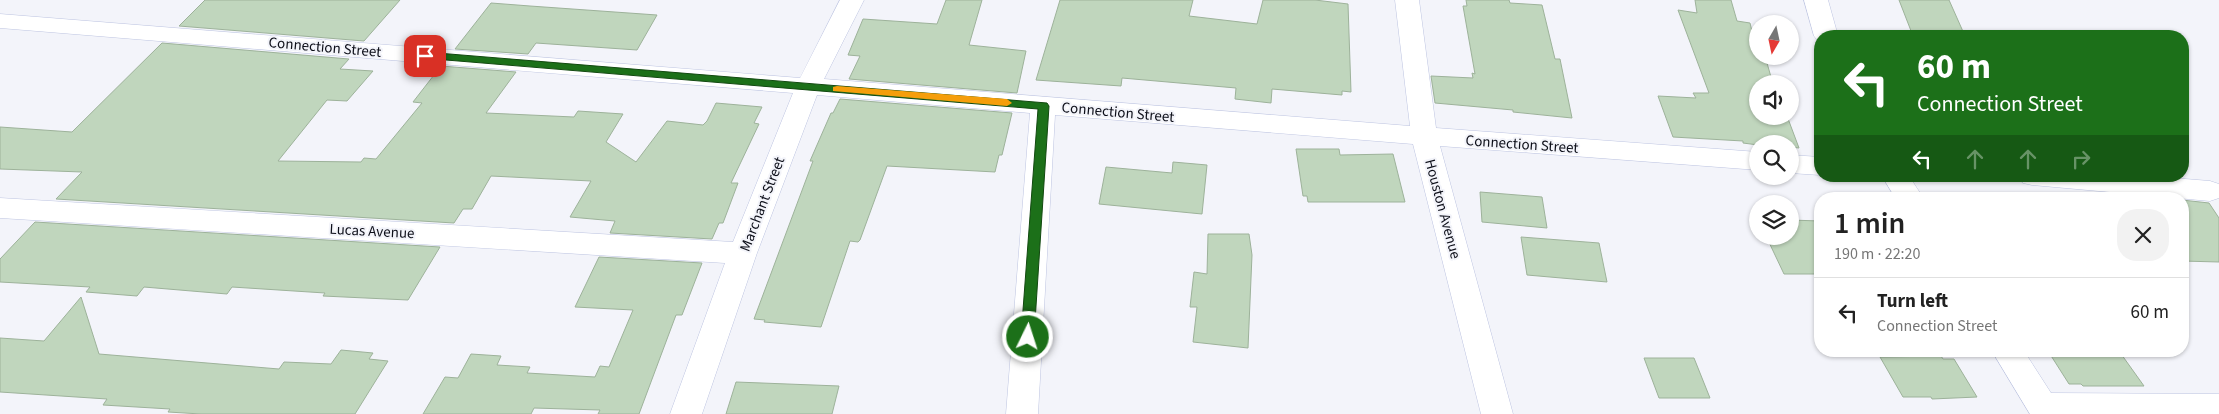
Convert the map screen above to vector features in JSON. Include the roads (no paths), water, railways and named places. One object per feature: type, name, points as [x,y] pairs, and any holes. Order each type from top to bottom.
[{"type":"street","name":"Marchant Street","points":[[686,414],[743,253],[808,87],[852,0]]},
{"type":"street","name":"Houston Avenue","points":[[1406,0],[1424,136],[1496,414]]},
{"type":"street","points":[[1816,0],[1824,30]]},
{"type":"street","name":"Connection Street","points":[[0,20],[1043,106],[1749,160]]},
{"type":"street","points":[[1022,414],[1043,106]]},
{"type":"street","points":[[1799,165],[1814,166]]},
{"type":"street","points":[[2103,182],[2210,191]]},
{"type":"street","name":"Lucas Avenue","points":[[0,208],[743,253]]},
{"type":"street","points":[[2012,357],[2045,410],[2219,407]]}]
